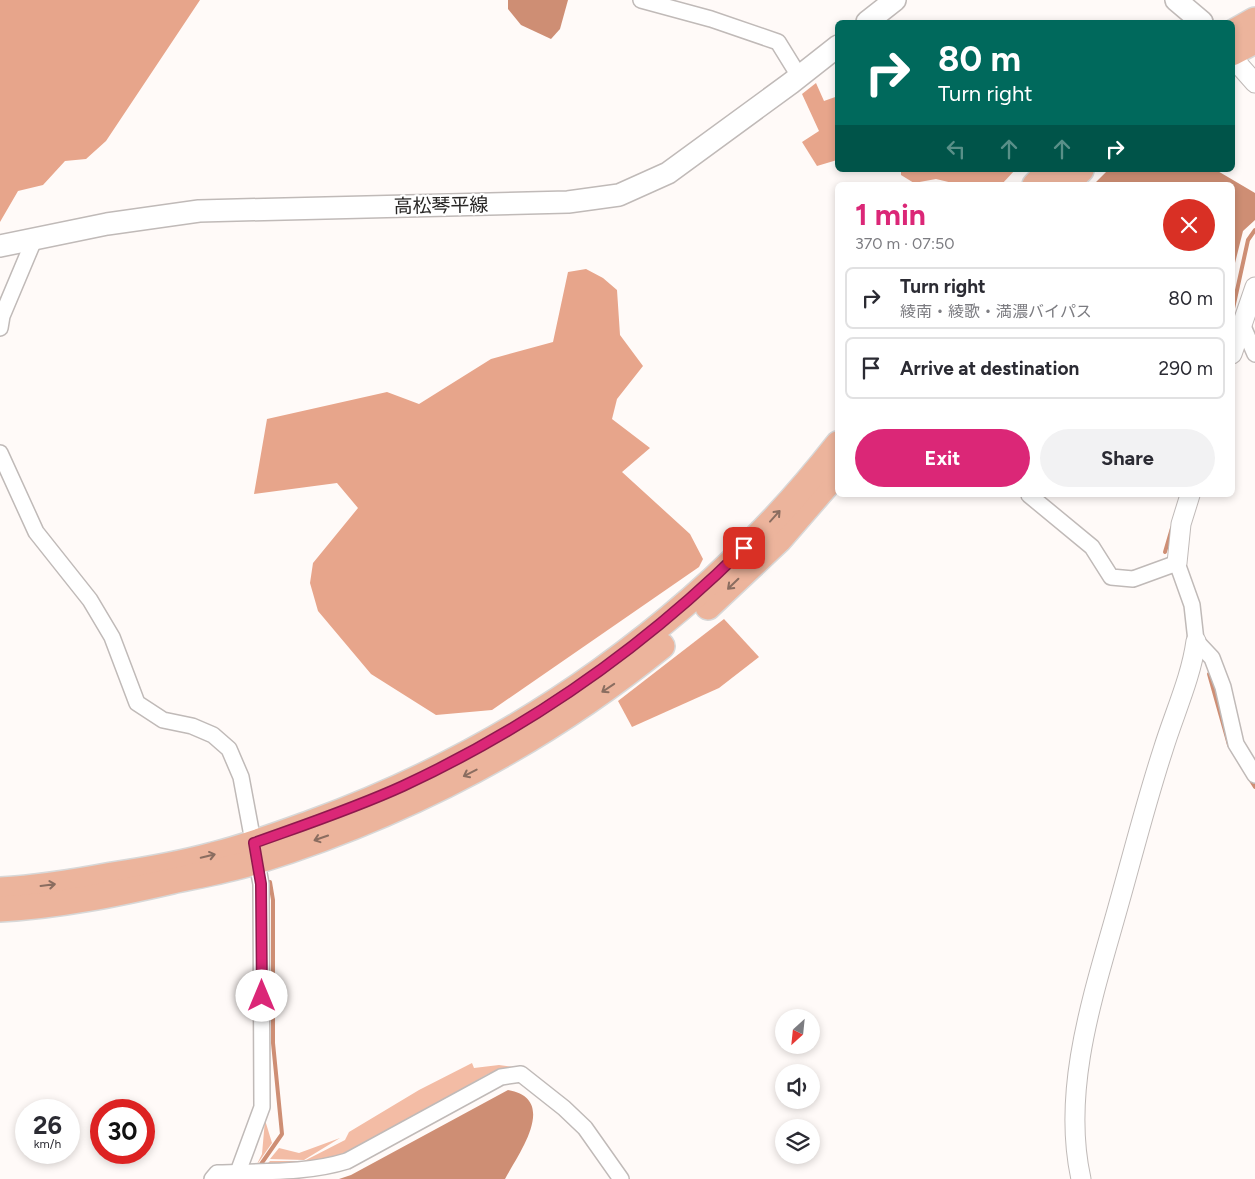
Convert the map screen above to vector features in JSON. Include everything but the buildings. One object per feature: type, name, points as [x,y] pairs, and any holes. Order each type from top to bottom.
[{"type":"highway","points":[[1235,31],[1255,20]]},
{"type":"highway","points":[[1235,51],[1255,41]]},
{"type":"highway","points":[[1038,182],[1047,172]]},
{"type":"highway","points":[[1068,182],[1078,172]]},
{"type":"highway","points":[[0,890],[63,884],[212,856],[256,852],[439,769],[509,730],[606,667],[647,636],[709,583],[767,525],[835,447]]},
{"type":"highway","points":[[0,909],[66,902],[129,891],[256,852],[355,826],[408,804],[480,768],[559,721],[616,683],[692,622],[779,540],[835,475]]},
{"type":"main road","points":[[870,20],[895,0]]},
{"type":"main road","points":[[1176,0],[1200,20]]},
{"type":"main road","name":"高松琴平線","points":[[0,246],[106,224],[199,211],[568,202],[619,195],[644,186],[685,162],[835,48]]},
{"type":"street","points":[[641,0],[711,19],[778,42],[799,76]]},
{"type":"street","points":[[1235,60],[1255,83]]},
{"type":"street","points":[[0,328],[2,316],[34,240]]},
{"type":"street","points":[[1235,345],[1255,287]]},
{"type":"street","points":[[1242,324],[1255,354]]},
{"type":"street","points":[[0,453],[36,532],[90,600],[112,637],[138,703],[163,720],[192,726],[213,735],[229,749],[241,777],[261,884],[262,1107],[238,1172]]},
{"type":"street","points":[[1032,497],[1092,546],[1111,577],[1133,579],[1176,562]]},
{"type":"street","points":[[1080,1179],[1076,1142],[1076,1102],[1084,1033],[1155,776],[1194,661],[1196,641],[1192,605],[1176,562],[1181,524],[1189,497]]},
{"type":"street","points":[[1196,641],[1212,658],[1223,687],[1236,744],[1255,775]]},
{"type":"street","points":[[212,1179],[217,1173],[327,1167],[347,1161],[500,1077],[521,1074],[564,1108],[585,1128],[621,1179]]},
{"type":"shaded area","points":[[0,0],[200,0],[106,141],[86,159],[65,161],[43,185],[18,191],[0,222]]},
{"type":"shaded area","points":[[508,0],[568,0],[560,29],[551,39],[521,25],[508,9]]},
{"type":"shaded area","points":[[816,83],[824,101],[835,97],[835,161],[817,166],[802,142],[819,131],[802,94]]},
{"type":"shaded area","points":[[901,172],[1013,172],[1004,182],[948,182],[936,179],[912,182],[901,175]]},
{"type":"shaded area","points":[[1106,172],[1219,172],[1255,193],[1255,220],[1243,231],[1235,263],[1235,182],[1096,182]]},
{"type":"shaded area","points":[[586,269],[603,278],[617,290],[620,335],[643,366],[617,399],[612,419],[650,448],[622,472],[690,534],[703,559],[699,567],[492,710],[436,715],[371,674],[318,611],[310,583],[313,563],[358,508],[337,483],[254,494],[267,419],[387,392],[419,404],[491,359],[553,342],[568,272]]},
{"type":"shaded area","points":[[724,619],[759,657],[719,688],[632,727],[618,701]]},
{"type":"shaded area","points":[[472,1063],[474,1068],[499,1065],[514,1067],[488,1074],[350,1153],[323,1163],[265,1166],[270,1161],[304,1161],[345,1140],[349,1132],[419,1090]]},
{"type":"shaded area","points":[[508,1090],[523,1095],[531,1104],[533,1115],[526,1142],[505,1179],[339,1179],[351,1175]]},
{"type":"shaded area","points":[[265,1120],[272,1143],[256,1166],[262,1154]]},
{"type":"shaded area","points":[[340,1138],[304,1160],[270,1159],[279,1148],[299,1153]]},
{"type":"waterway","points":[[1235,299],[1248,240],[1255,230]]},
{"type":"waterway","points":[[1165,552],[1172,528]]},
{"type":"waterway","points":[[1209,674],[1229,745]]},
{"type":"waterway","points":[[1250,779],[1255,787]]},
{"type":"waterway","points":[[259,1167],[282,1134],[273,1043],[273,900],[270,882]]},
{"type":"route","points":[[262,996],[261,884],[254,843],[349,809],[401,787],[439,769],[509,730],[606,667],[647,636],[683,607],[744,548]]}]
